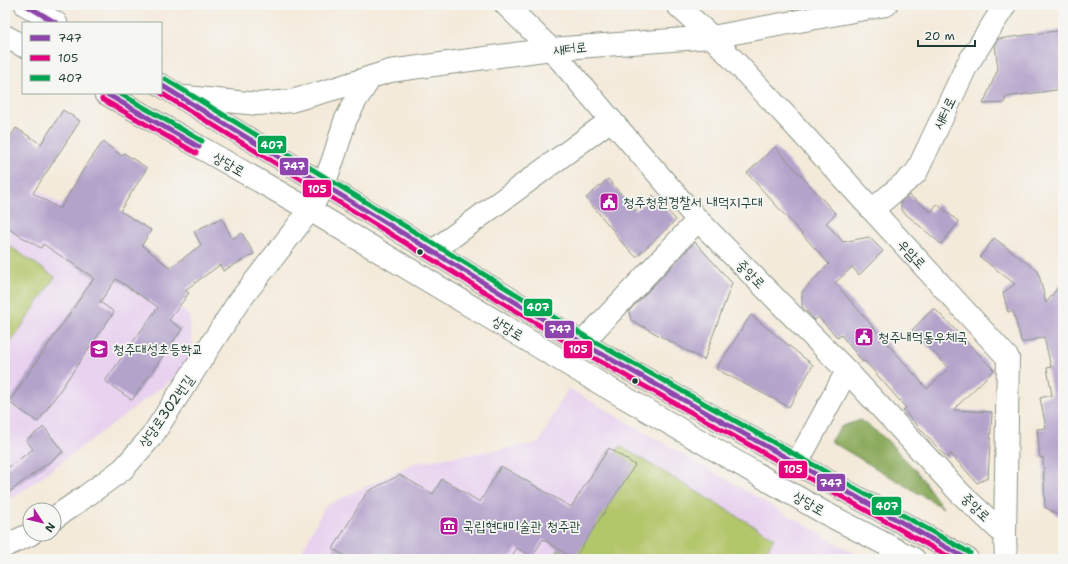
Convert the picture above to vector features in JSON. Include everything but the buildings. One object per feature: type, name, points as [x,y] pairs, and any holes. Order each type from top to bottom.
[{"type":"street","points":[[26,5],[54,22]]},
{"type":"street","name":"중앙로","points":[[506,5],[551,49],[698,220],[847,371],[960,493],[1004,535]]},
{"type":"street","name":"우암로","points":[[677,5],[712,37],[1008,358],[1004,535],[1006,559]]},
{"type":"street","name":"새터로","points":[[182,97],[258,104],[291,101],[390,71],[551,49],[712,37],[886,5]]},
{"type":"street","name":"새터로","points":[[872,210],[916,173],[967,65],[1005,5]]},
{"type":"street","points":[[5,36],[22,45]]},
{"type":"street","points":[[324,184],[346,121],[356,100],[371,77]]},
{"type":"street","name":"상당로","points":[[162,86],[582,343],[967,559]]},
{"type":"street","name":"상당로","points":[[107,94],[310,210],[591,378],[823,512],[914,559]]},
{"type":"street","points":[[433,251],[611,120]]},
{"type":"street","name":"상당로302번길","points":[[62,512],[123,468],[152,436],[237,304],[310,210],[324,184]]},
{"type":"street","points":[[582,343],[698,220]]},
{"type":"street","points":[[797,463],[847,371]]},
{"type":"street","points":[[5,546],[22,538]]},
{"type":"shaded area","name":"청주대성초등학교","points":[[5,169],[65,207],[159,286],[189,316],[191,336],[197,361],[5,504]]},
{"type":"shaded area","points":[[568,388],[864,559],[298,559],[325,506],[415,463],[539,443]]},
{"type":"green space","points":[[5,243],[55,277],[5,351]]},
{"type":"green space","points":[[861,420],[886,439],[918,473],[943,508],[830,441],[842,426]]},
{"type":"green space","points":[[620,446],[774,538],[762,559],[553,559]]},
{"type":"transit line","name":"747","points":[[26,5],[54,22]]},
{"type":"transit line","name":"407","points":[[165,79],[586,337],[970,553]]},
{"type":"transit line","name":"747","points":[[162,86],[582,343],[967,559]]},
{"type":"transit line","name":"747","points":[[107,94],[199,147]]},
{"type":"transit line","name":"407","points":[[121,94],[202,141]]},
{"type":"transit line","name":"105","points":[[162,94],[578,349],[953,559]]},
{"type":"transit line","name":"105","points":[[102,99],[196,153]]},
{"type":"place","name":"청주청원경찰서 내덕지구대","points":[[609,202]]},
{"type":"place","name":"청주내덕동우체국","points":[[864,337]]},
{"type":"place","name":"청주대성초등학교","points":[[99,349]]},
{"type":"place","name":"국립현대미술관 청주관","points":[[449,526]]}]
